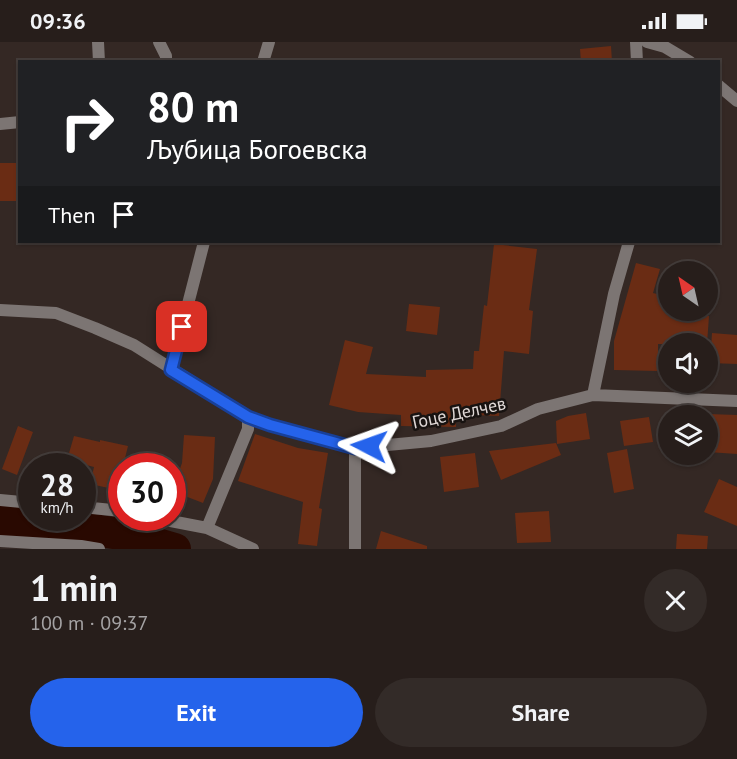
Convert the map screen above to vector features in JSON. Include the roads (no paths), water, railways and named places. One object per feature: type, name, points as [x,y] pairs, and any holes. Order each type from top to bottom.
[{"type":"street","points":[[98,42],[99,60]]},
{"type":"street","points":[[159,42],[166,60]]},
{"type":"street","points":[[264,60],[269,42]]},
{"type":"street","points":[[636,42],[637,60]]},
{"type":"street","points":[[647,42],[665,47],[687,60]]},
{"type":"street","points":[[720,87],[737,101]]},
{"type":"street","points":[[0,124],[18,123]]},
{"type":"street","points":[[171,370],[204,243]]},
{"type":"street","points":[[593,395],[614,294],[629,243]]},
{"type":"street","name":"Гоце Делчев","points":[[0,310],[56,313],[134,345],[248,417],[355,448],[431,441],[501,426],[538,409],[593,395],[737,402]]},
{"type":"street","points":[[207,528],[248,429],[248,417]]},
{"type":"street","points":[[355,448],[355,549]]},
{"type":"street","points":[[0,500],[18,501]]},
{"type":"street","points":[[186,524],[207,528],[253,549]]},
{"type":"street","points":[[0,541],[99,549]]},
{"type":"waterway","points":[[0,521],[67,526],[127,535],[175,549]]}]
